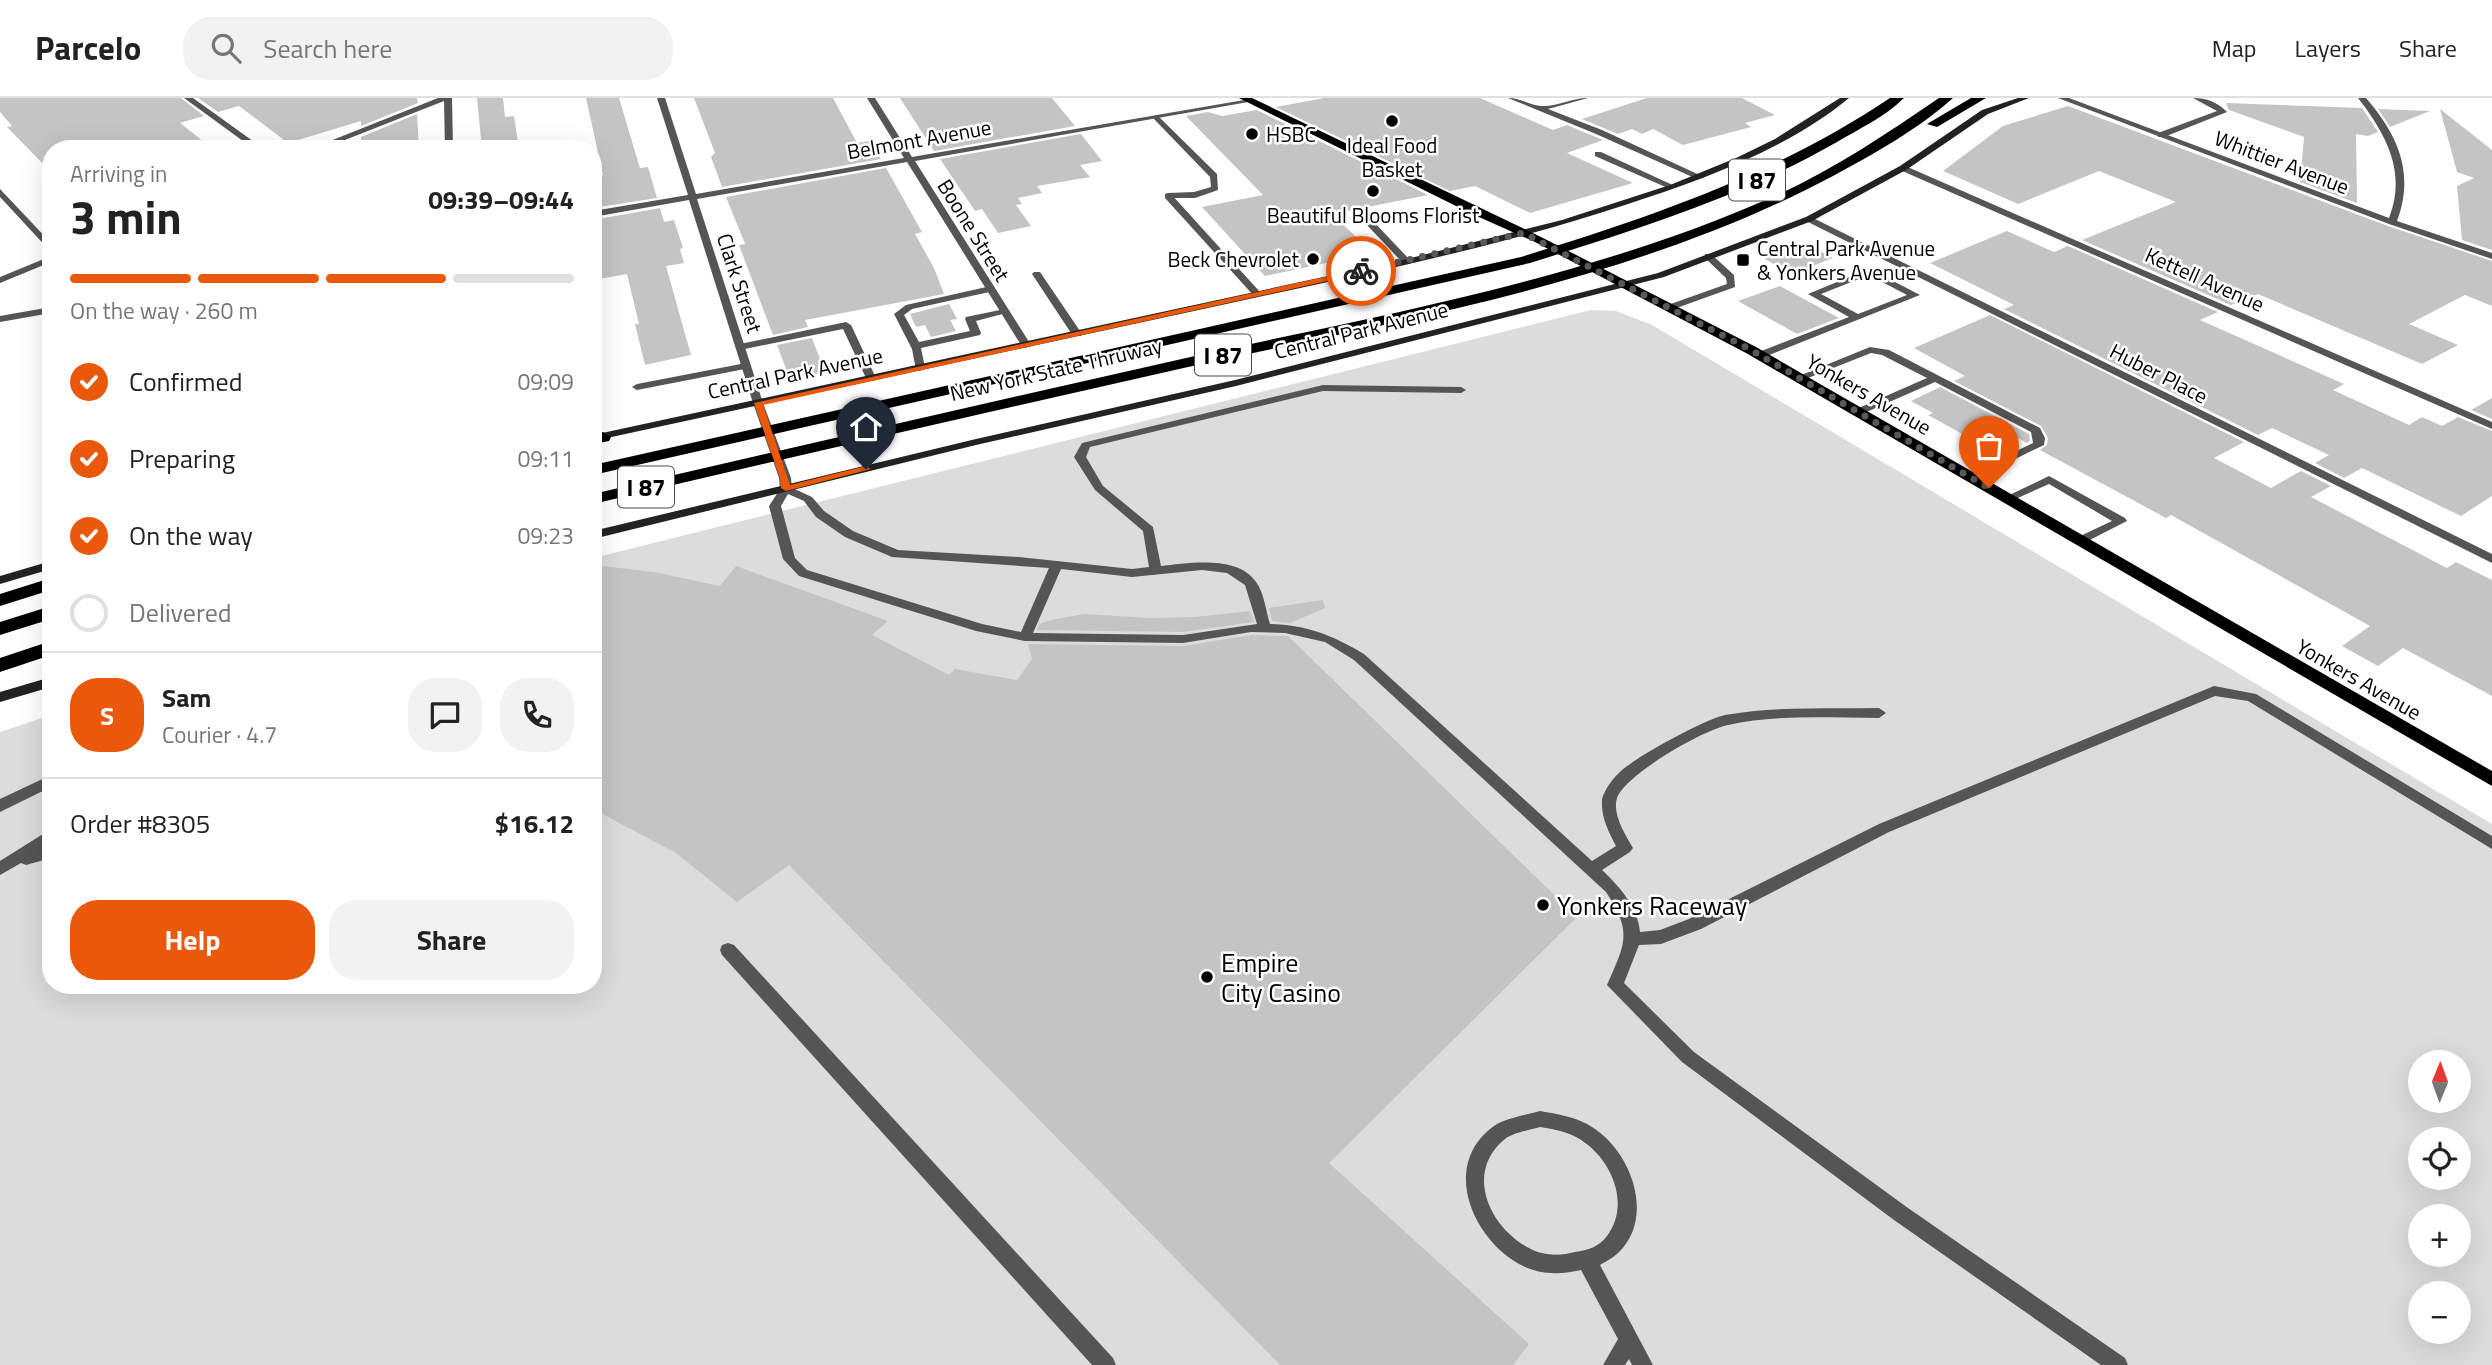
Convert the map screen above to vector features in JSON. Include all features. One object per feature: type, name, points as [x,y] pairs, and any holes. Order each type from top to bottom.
[{"type":"highway","name":"New York State Thruway","points":[[602,468],[1525,260],[1643,224],[1739,188],[1818,149],[1898,98]]},
{"type":"highway","name":"New York State Thruway","points":[[602,497],[1550,280],[1667,244],[1766,206],[1809,186],[1892,139],[1947,98]]},
{"type":"highway","points":[[1892,139],[1934,124],[1980,98]]},
{"type":"highway","points":[[0,600],[42,587]]},
{"type":"highway","points":[[0,629],[42,615]]},
{"type":"highway","points":[[0,665],[42,651]]},
{"type":"main road","name":"Central Park Avenue","points":[[602,437],[761,408],[871,378],[1408,261],[1565,222],[1700,177],[1778,141],[1845,98]]},
{"type":"main road","name":"Central Park Avenue","points":[[602,533],[785,483],[1236,383],[1621,282],[1708,256],[1808,219],[1903,168],[1985,112],[2025,98]]},
{"type":"main road","name":"Yonkers Avenue","points":[[1247,99],[1474,211],[1539,240],[1760,355],[2492,779]]},
{"type":"main road","points":[[0,580],[42,568]]},
{"type":"main road","points":[[0,697],[42,685]]},
{"type":"street","points":[[188,98],[247,140]]},
{"type":"street","points":[[337,140],[446,98],[448,140]]},
{"type":"street","name":"Clark Street","points":[[661,98],[785,483]]},
{"type":"street","name":"Boone Street","points":[[870,98],[1026,345]]},
{"type":"street","points":[[1512,98],[1700,177]]},
{"type":"street","points":[[1541,110],[1584,98]]},
{"type":"street","name":"Whittier Avenue","points":[[2062,98],[2392,222],[2492,256]]},
{"type":"street","points":[[2161,135],[2223,112],[2197,98]]},
{"type":"street","points":[[2362,98],[2380,117],[2398,158],[2401,189],[2399,209],[2392,222]]},
{"type":"street","name":"Belmont Avenue","points":[[602,212],[1157,117],[1247,99]]},
{"type":"street","points":[[1157,117],[1214,176],[1216,183],[1215,188],[1195,195],[1168,196],[1257,294]]},
{"type":"street","points":[[1598,154],[1673,187]]},
{"type":"street","name":"Kettell Avenue","points":[[1903,168],[2492,426]]},
{"type":"street","points":[[0,192],[42,239]]},
{"type":"street","name":"Huber Place","points":[[1808,219],[2492,559]]},
{"type":"street","points":[[1368,221],[1408,261]]},
{"type":"street","points":[[1668,308],[1732,285],[1731,277],[1708,256]]},
{"type":"street","points":[[0,280],[42,263]]},
{"type":"street","points":[[1760,355],[1915,295],[1869,272],[1813,294],[1857,317]]},
{"type":"street","points":[[1037,274],[1077,334]]},
{"type":"street","points":[[920,368],[915,346],[899,314],[909,307],[991,289]]},
{"type":"street","points":[[0,319],[42,312]]},
{"type":"street","points":[[915,346],[976,333],[970,320],[1005,312]]},
{"type":"street","points":[[740,347],[846,325],[871,378]]},
{"type":"street","points":[[1799,378],[1870,350],[1885,352],[2036,430],[2038,445],[1970,477]]},
{"type":"street","points":[[637,387],[746,366]]},
{"type":"street","points":[[1858,412],[1935,378]]},
{"type":"street","points":[[1156,571],[1149,530],[1099,488],[1080,457],[1086,445],[1323,388],[1461,390]]},
{"type":"street","points":[[2007,499],[2049,479],[2121,521],[2080,541]]},
{"type":"street","points":[[1265,629],[1251,583],[1230,569],[1202,566],[1132,573],[896,554],[849,534],[820,514],[808,499],[785,483],[775,506],[789,559],[803,573],[981,628],[1025,637],[1183,639],[1285,629],[1329,639],[1359,657],[1611,888],[1627,911],[1634,939],[1615,985],[1688,1057],[1900,1214],[2118,1365]]},
{"type":"street","points":[[1025,637],[1057,565]]},
{"type":"street","points":[[1634,939],[1661,937],[1695,923],[1884,828],[2214,691],[2252,697],[2492,843]]},
{"type":"street","points":[[1590,870],[1625,848],[1612,823],[1609,799],[1623,777],[1666,748],[1724,720],[1780,714],[1879,713]]},
{"type":"street","points":[[0,806],[42,785]]},
{"type":"street","points":[[4,867],[42,841]]},
{"type":"street","points":[[4,867],[42,855]]},
{"type":"street","points":[[728,950],[1106,1365]]},
{"type":"street","points":[[1540,1119],[1564,1123],[1587,1133],[1606,1150],[1620,1170],[1628,1193],[1628,1216],[1620,1237],[1604,1253],[1587,1261],[1553,1266],[1526,1258],[1502,1242],[1483,1220],[1474,1196],[1473,1171],[1481,1149],[1498,1132],[1517,1122],[1540,1119]]},
{"type":"street","points":[[1587,1261],[1643,1365]]},
{"type":"street","points":[[1613,1365],[1630,1340]]},
{"type":"shaded area","name":"Yonkers Raceway","points":[[1591,310],[1616,311],[1652,325],[2492,824],[2492,1365],[0,1365],[0,732],[42,718],[42,994],[602,994],[602,556]]},
{"type":"building","points":[[0,98],[181,98],[204,116],[180,123],[202,140],[42,140],[42,163],[7,127],[12,126],[0,112]]},
{"type":"building","points":[[198,98],[417,98],[418,103],[361,126],[361,121],[298,140],[284,140],[239,106],[218,112]]},
{"type":"building","points":[[477,98],[503,98],[505,117],[514,116],[518,140],[481,140]]},
{"type":"building","points":[[586,98],[619,98],[640,168],[648,167],[657,198],[602,207],[602,140],[595,140]]},
{"type":"building","points":[[694,98],[833,98],[857,143],[869,141],[881,159],[722,187],[711,157],[715,153]]},
{"type":"building","points":[[900,98],[1052,98],[1075,126],[934,151]]},
{"type":"building","points":[[1324,98],[1480,98],[1553,130],[1567,125],[1603,140],[1567,153],[1633,183],[1530,213],[1475,186],[1450,191],[1276,107]]},
{"type":"building","points":[[1647,98],[1742,98],[1775,115],[1745,123],[1751,127],[1683,145],[1653,129],[1642,134],[1632,129],[1618,134],[1582,119]]},
{"type":"building","points":[[2226,103],[2362,108],[2378,132],[2368,136],[2356,134],[2357,203],[2300,182],[2304,137],[2229,110]]},
{"type":"building","points":[[2068,106],[2388,226],[2492,261],[2492,306],[2465,295],[2409,324],[2458,345],[2422,364],[2258,294],[2231,305],[2082,240],[2176,202],[2099,171],[2018,204],[1943,171],[2003,126]]},
{"type":"building","points":[[2378,109],[2430,111],[2390,127]]},
{"type":"building","points":[[2440,109],[2492,150],[2492,250],[2462,240],[2457,186],[2474,178],[2457,172]]},
{"type":"building","points":[[1257,110],[1428,195],[1332,214],[1373,253],[1265,276],[1202,207],[1263,195],[1186,116],[1208,112],[1222,116]]},
{"type":"building","points":[[417,114],[418,140],[361,140],[361,137]]},
{"type":"building","points":[[1081,134],[1102,161],[1080,165],[1090,177],[1037,186],[1042,193],[1018,198],[1022,204],[1016,205],[1031,226],[998,233],[982,209],[975,211],[940,159]]},
{"type":"building","points":[[886,168],[922,232],[915,234],[934,268],[944,294],[805,320],[808,327],[773,335],[739,245],[745,244],[726,197]]},
{"type":"building","points":[[660,208],[664,222],[674,220],[683,248],[680,249],[684,263],[666,266],[691,355],[645,365],[627,274],[602,278],[602,218]]},
{"type":"building","points":[[2007,231],[2054,252],[2068,246],[2218,312],[2200,320],[2344,384],[2333,390],[2409,425],[2422,417],[2442,426],[2458,417],[2492,431],[2492,496],[2461,516],[2362,468],[2344,478],[2315,463],[2329,455],[2272,428],[2258,435],[2004,309],[2014,305],[1930,263]]},
{"type":"building","points":[[1805,243],[1833,258],[1792,274],[1763,258]]},
{"type":"building","points":[[1780,286],[1839,318],[1797,334],[1738,301]]},
{"type":"building","points":[[949,304],[957,319],[950,320],[956,331],[931,337],[925,325],[916,327],[910,314]]},
{"type":"building","points":[[1990,315],[2244,442],[2214,458],[2271,488],[2301,471],[2331,486],[2311,497],[2447,568],[2456,562],[2492,580],[2492,696],[2403,648],[2378,666],[2342,646],[2370,626],[2171,515],[2166,518],[2040,450],[2047,445],[2048,438],[2041,426],[1954,381],[1965,376],[1914,348]]},
{"type":"building","points":[[812,338],[825,372],[790,379],[777,345]]},
{"type":"building","points":[[1940,387],[2029,434],[2030,441],[2027,443],[2018,438],[1998,448],[1980,439],[1975,441],[1928,415],[1933,413],[1911,401]]},
{"type":"building","points":[[2492,398],[2492,419],[2471,410]]},
{"type":"building","name":"Empire City Casino","points":[[602,566],[654,572],[720,586],[736,566],[888,621],[872,635],[949,675],[955,669],[1017,680],[1032,659],[1028,644],[1183,646],[1251,635],[1288,636],[1577,917],[1329,1163],[1529,1344],[1513,1365],[1280,1365],[789,865],[737,902],[676,853],[602,814]]},
{"type":"building","points":[[1323,600],[1325,608],[1290,623],[1272,621],[1269,608]]},
{"type":"building","points":[[1250,611],[1254,622],[1183,632],[1037,630],[1040,624],[1051,620],[1084,614],[1150,618],[1195,617]]},
{"type":"way so far","points":[[1361,271],[1523,233],[1751,350],[1989,488]]},
{"type":"place","name":"Ideal Food Basket","points":[[1392,121]]},
{"type":"place","name":"HSBC","points":[[1252,134]]},
{"type":"place","name":"Beautiful Blooms Florist","points":[[1373,191]]},
{"type":"place","name":"Beck Chevrolet","points":[[1313,259]]},
{"type":"place","name":"Central Park Avenue & Yonkers Avenue","points":[[1743,260]]},
{"type":"place","name":"Yonkers Raceway","points":[[1543,905]]},
{"type":"place","name":"Empire City Casino","points":[[1207,977]]},
{"type":"route","points":[[866,469],[786,488],[764,414],[758,403],[1361,271]]}]
